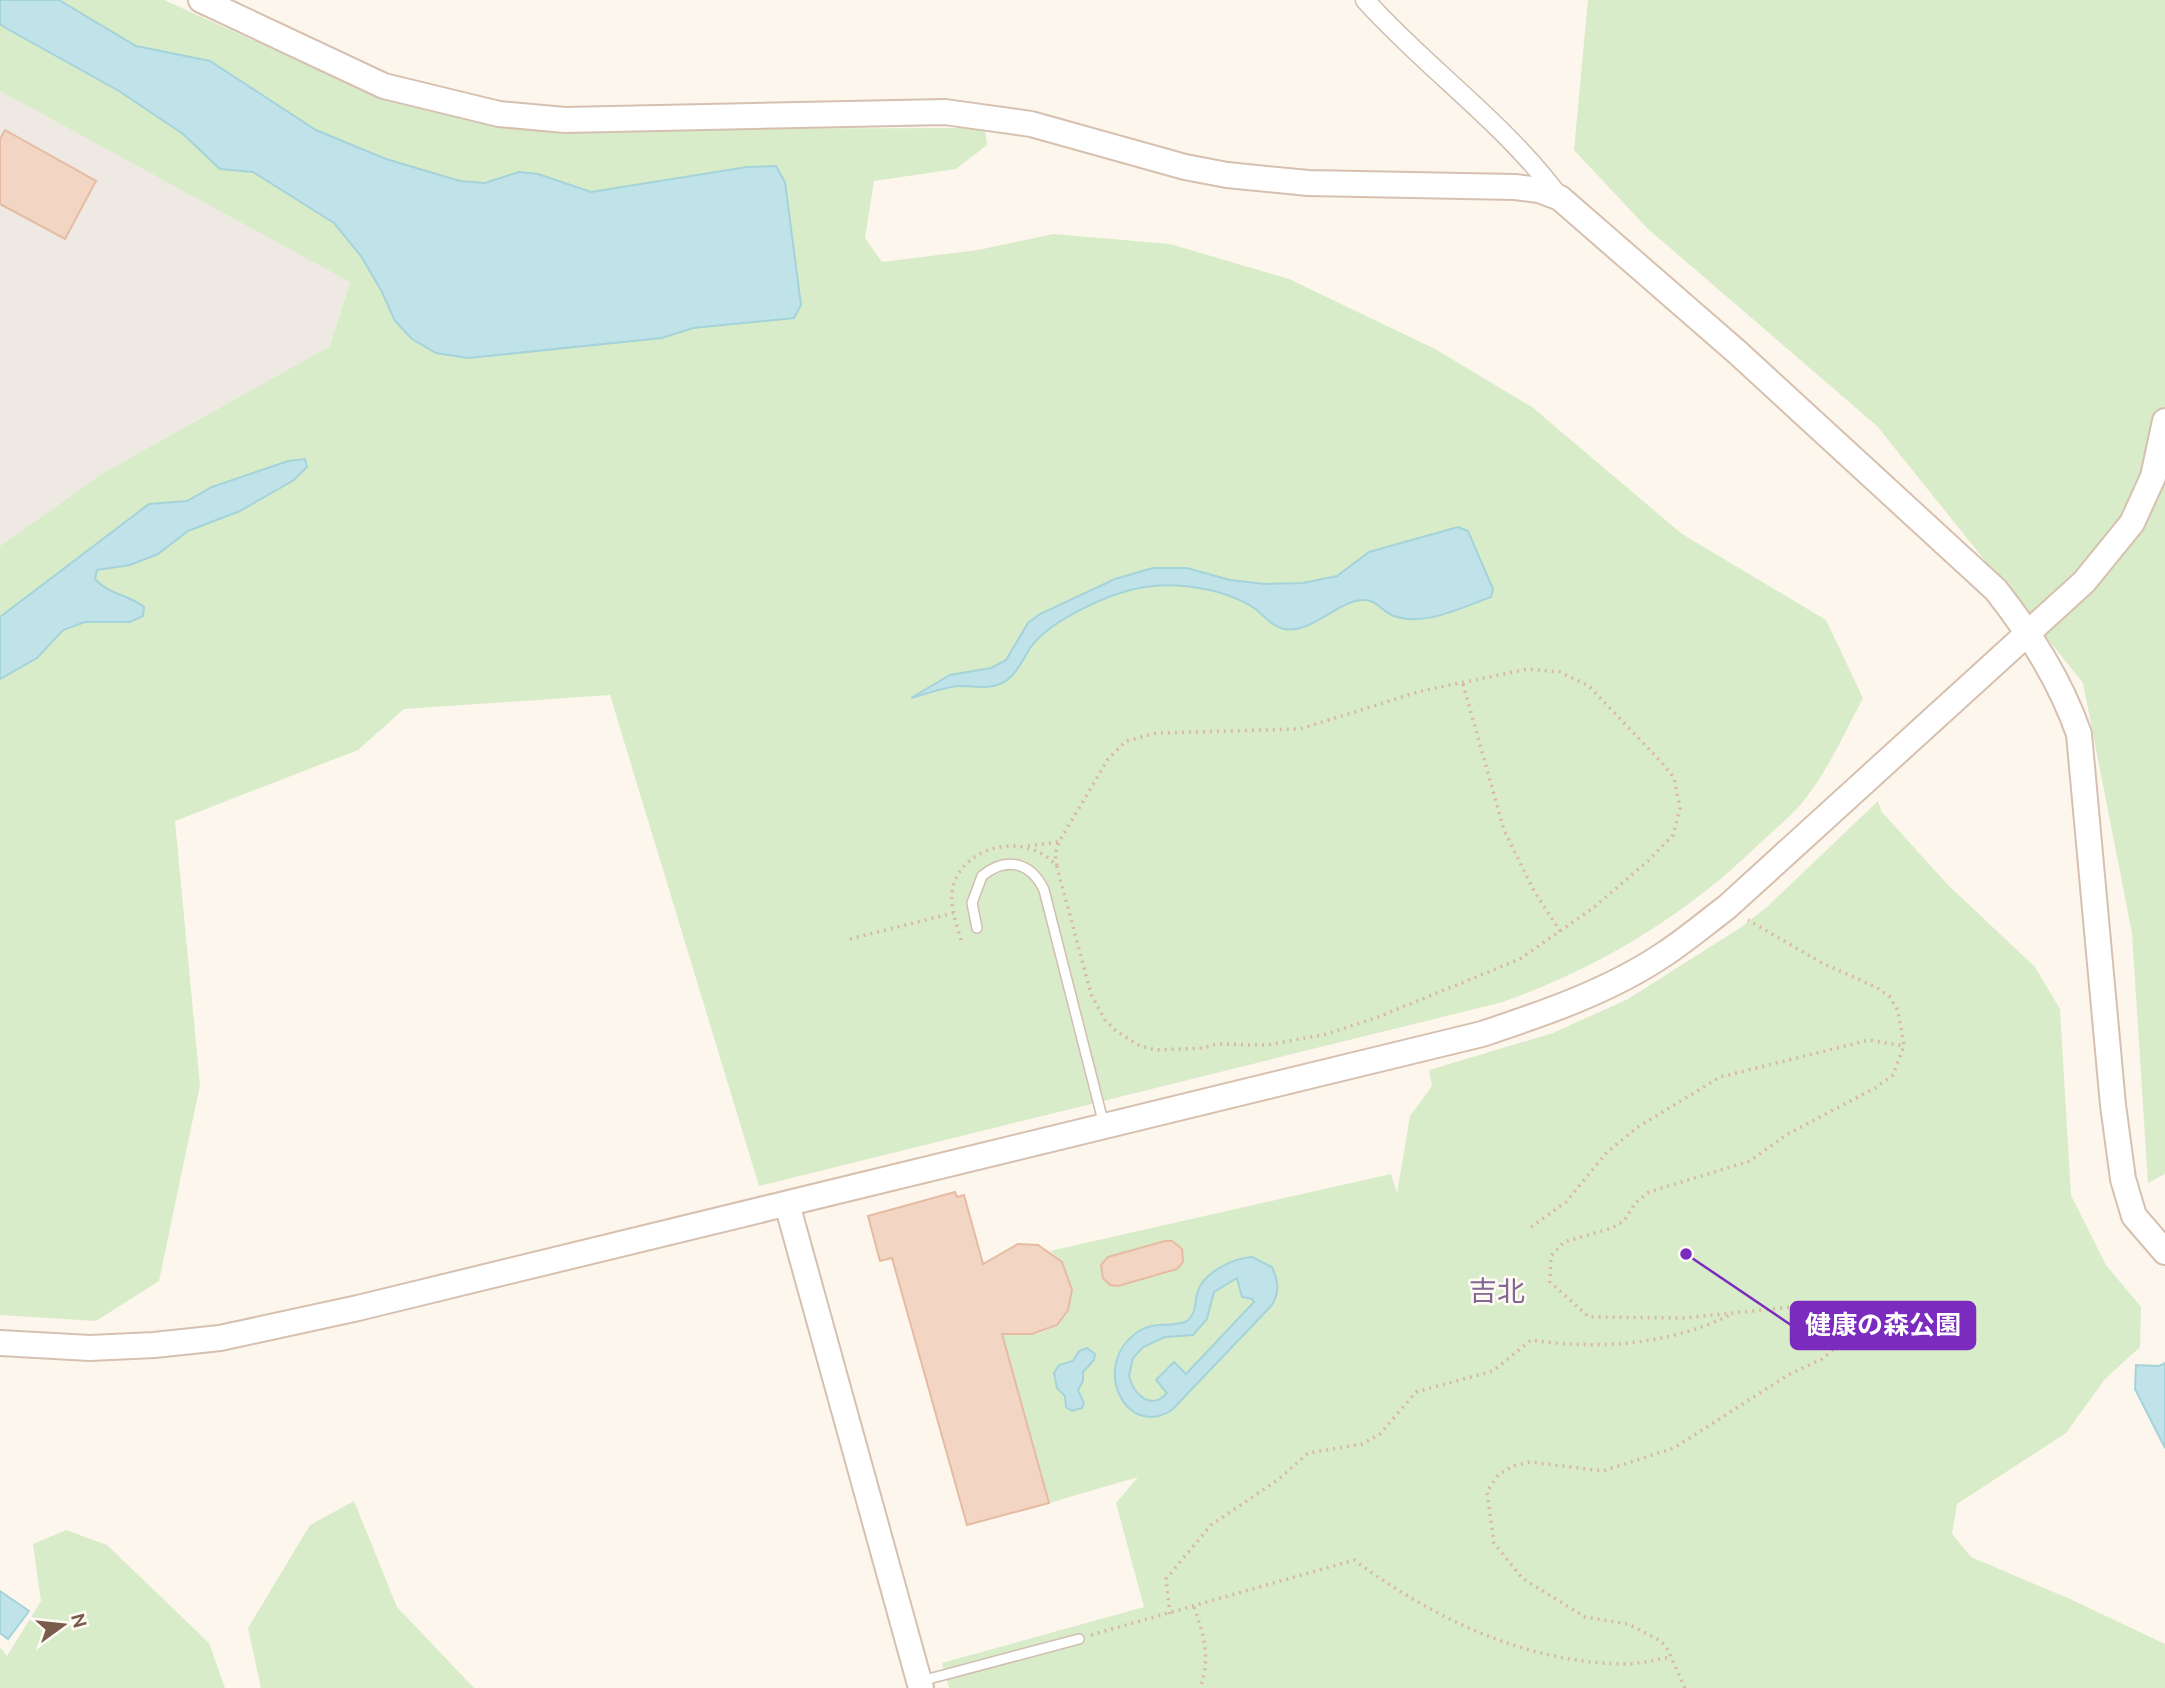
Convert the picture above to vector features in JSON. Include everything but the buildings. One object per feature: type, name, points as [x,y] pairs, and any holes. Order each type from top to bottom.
[{"type":"street","points":[[201,0],[384,86],[499,114],[565,120],[945,112],[1031,124],[1185,167],[1227,175],[1308,183],[1515,187],[1539,190],[1560,198]]},
{"type":"street","points":[[1365,0],[1400,39],[1529,157],[1560,198],[1737,352],[1986,581],[2028,631],[2066,696],[2079,734],[2113,1105],[2123,1180],[2134,1216],[2165,1252]]},
{"type":"street","points":[[0,1343],[90,1348],[220,1338],[358,1308],[1482,1034],[1548,1012],[1607,986],[1665,954],[1727,907],[2084,582],[2132,523],[2153,477],[2165,421]]},
{"type":"street","points":[[787,1204],[920,1685]]},
{"type":"lane","points":[[977,928],[972,903],[982,876],[1006,863],[1024,866],[1034,873],[1044,890],[1104,1126]]},
{"type":"lane","points":[[920,1685],[1079,1639]]},
{"type":"path","points":[[1528,669],[1545,669],[1576,677],[1589,686],[1674,778],[1680,808],[1674,835],[1593,908],[1520,959],[1378,1017],[1327,1034],[1267,1045],[1216,1044],[1203,1048],[1156,1050],[1126,1039],[1105,1020],[1096,1007],[1055,854],[1059,842],[1108,759],[1126,741],[1157,733],[1300,729],[1421,691],[1463,684],[1528,669]]},
{"type":"path","points":[[1463,684],[1504,830],[1534,891],[1560,931]]},
{"type":"path","points":[[961,940],[953,913],[952,893],[955,882],[973,859],[997,846],[1059,842]]},
{"type":"path","points":[[1026,846],[1039,851],[1057,867]]},
{"type":"path","points":[[850,939],[953,913]]},
{"type":"path","points":[[1685,1688],[1666,1646],[1628,1624],[1585,1617],[1522,1578],[1494,1543],[1487,1492],[1498,1475],[1513,1466],[1530,1462],[1602,1471],[1674,1448],[1788,1376],[1822,1359],[1851,1334],[1852,1317],[1847,1308],[1831,1303],[1684,1318],[1609,1320],[1589,1317],[1550,1282],[1551,1256],[1564,1242],[1612,1228],[1624,1221],[1634,1203],[1649,1192],[1750,1161],[1786,1135],[1875,1088],[1893,1075],[1904,1046],[1898,1011],[1889,996],[1876,987],[1822,963],[1748,920]]},
{"type":"path","points":[[1531,1227],[1566,1202],[1607,1152],[1639,1127],[1720,1077],[1869,1040],[1904,1046]]},
{"type":"path","points":[[1170,1614],[1166,1579],[1211,1525],[1279,1479],[1308,1453],[1344,1449],[1362,1444],[1380,1434],[1416,1392],[1493,1371],[1531,1340],[1581,1347],[1637,1342],[1694,1332],[1737,1311]]},
{"type":"path","points":[[1079,1639],[1354,1560],[1442,1617],[1493,1640],[1577,1660],[1625,1664],[1672,1657]]},
{"type":"path","points":[[1194,1607],[1207,1649],[1206,1671],[1200,1688]]},
{"type":"shaded area","points":[[0,91],[350,281],[330,346],[103,473],[0,546]]},
{"type":"green space","points":[[0,0],[164,0],[375,95],[565,129],[985,128],[987,145],[956,169],[874,181],[865,238],[882,262],[978,250],[1053,234],[1170,244],[1289,279],[1435,349],[1532,407],[1682,534],[1826,620],[1863,698],[1819,779],[1791,814],[1731,870],[1671,916],[1640,937],[1574,973],[1503,1002],[759,1186],[610,695],[404,709],[358,750],[175,821],[200,1085],[159,1281],[96,1321],[0,1315],[0,546],[103,473],[330,346],[350,282],[0,91]]},
{"type":"green space","points":[[1588,0],[2165,0],[2165,1174],[2148,1183],[2132,933],[2083,683],[1877,426],[1647,228],[1574,150]]},
{"type":"green space","points":[[1878,801],[1881,811],[1949,886],[2035,967],[2060,1009],[2071,1195],[2106,1265],[2141,1307],[2140,1347],[2105,1379],[2066,1433],[1957,1504],[1952,1534],[1971,1557],[2070,1599],[2165,1644],[2165,1688],[949,1688],[942,1663],[1144,1607],[1116,1503],[1138,1477],[1049,1503],[1001,1330],[1034,1334],[1052,1327],[1062,1319],[1068,1309],[1070,1285],[1066,1272],[1050,1251],[1391,1174],[1397,1193],[1410,1116],[1432,1086],[1429,1070],[1553,1033],[1628,999],[1740,928],[1768,906]]},
{"type":"green space","points":[[354,1501],[397,1607],[474,1688],[261,1688],[248,1628],[310,1525]]},
{"type":"green space","points":[[66,1530],[107,1545],[209,1643],[225,1688],[0,1688],[0,1647],[7,1656],[41,1601],[33,1544]]},
{"type":"water","points":[[0,0],[59,0],[136,46],[210,61],[316,130],[386,159],[460,181],[485,183],[519,172],[538,174],[591,192],[747,167],[776,166],[785,182],[801,305],[794,318],[693,328],[662,338],[468,358],[436,353],[412,339],[395,321],[361,256],[334,223],[253,172],[220,169],[183,134],[119,91],[4,27],[0,24]]},
{"type":"water","points":[[305,459],[307,467],[294,480],[240,511],[188,531],[158,554],[130,565],[97,570],[95,579],[100,584],[144,607],[143,616],[130,622],[85,622],[63,630],[37,658],[0,679],[0,617],[149,504],[187,501],[212,487],[288,461]]},
{"type":"water","points":[[1458,527],[1468,531],[1493,589],[1491,597],[1443,614],[1406,619],[1390,614],[1372,602],[1362,600],[1343,606],[1304,627],[1284,629],[1243,601],[1230,596],[1187,586],[1145,587],[1101,600],[1055,625],[1033,644],[1015,672],[1000,684],[984,687],[957,686],[911,698],[950,675],[991,668],[1006,660],[1028,623],[1040,614],[1115,579],[1153,568],[1187,568],[1230,580],[1265,584],[1303,583],[1337,576],[1369,552]]},
{"type":"water","points":[[1252,1257],[1272,1267],[1277,1286],[1272,1305],[1172,1410],[1155,1417],[1140,1415],[1128,1407],[1119,1394],[1115,1378],[1116,1361],[1124,1345],[1145,1328],[1187,1321],[1194,1311],[1198,1291],[1206,1278],[1220,1267]],"holes":[[[1237,1278],[1242,1297],[1254,1302],[1186,1374],[1174,1362],[1156,1380],[1167,1393],[1155,1401],[1149,1401],[1139,1394],[1129,1376],[1133,1358],[1143,1347],[1165,1337],[1193,1335],[1207,1319],[1214,1292]]]},
{"type":"water","points":[[1087,1348],[1095,1354],[1094,1360],[1083,1372],[1083,1381],[1078,1390],[1084,1403],[1082,1408],[1072,1411],[1066,1407],[1065,1396],[1057,1388],[1054,1373],[1059,1365],[1073,1361],[1079,1351]]},
{"type":"water","points":[[2165,1363],[2165,1448],[2135,1389],[2136,1365],[2159,1366]]},
{"type":"water","points":[[0,1591],[29,1611],[8,1639],[0,1633]]},
{"type":"place","name":"健康の森公園","points":[[1686,1254]]},
{"type":"district","name":"吉北","points":[[1497,1291]]}]
